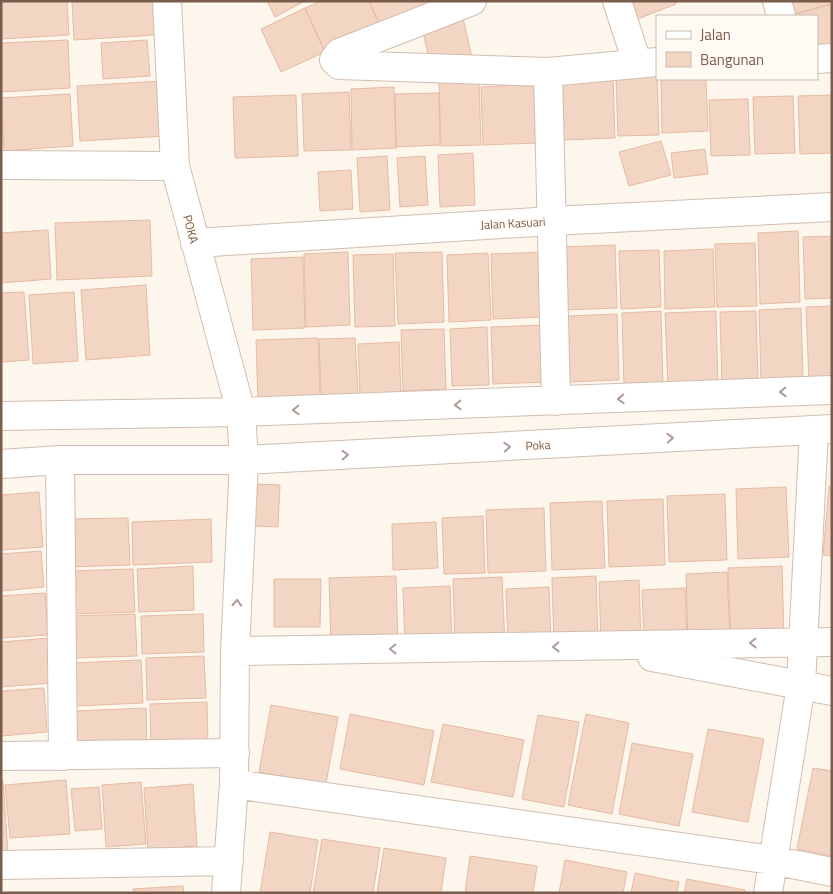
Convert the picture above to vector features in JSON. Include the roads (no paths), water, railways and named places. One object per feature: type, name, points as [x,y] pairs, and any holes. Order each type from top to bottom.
[{"type":"street","name":"POKA","points":[[167,1],[175,166],[241,412],[244,460],[235,651],[235,753],[226,893]]},
{"type":"street","points":[[472,1],[339,52],[334,60],[339,65],[548,72],[647,62],[617,1]]},
{"type":"street","points":[[777,1],[782,15]]},
{"type":"street","points":[[818,59],[832,58]]},
{"type":"street","points":[[548,72],[556,401]]},
{"type":"street","points":[[1,165],[175,166]]},
{"type":"street","name":"Jalan Kasuari","points":[[195,243],[552,221],[832,207]]},
{"type":"street","points":[[1,416],[241,412],[832,390]]},
{"type":"street","points":[[768,893],[802,685],[802,642],[823,430]]},
{"type":"street","name":"Poka","points":[[1,464],[60,460],[244,460],[823,430]]},
{"type":"street","points":[[60,460],[63,756]]},
{"type":"street","points":[[235,651],[832,642]]},
{"type":"street","points":[[597,646],[832,691]]},
{"type":"street","points":[[1,756],[235,753]]},
{"type":"street","points":[[234,784],[772,860],[832,872]]},
{"type":"street","points":[[1,865],[229,861]]}]
